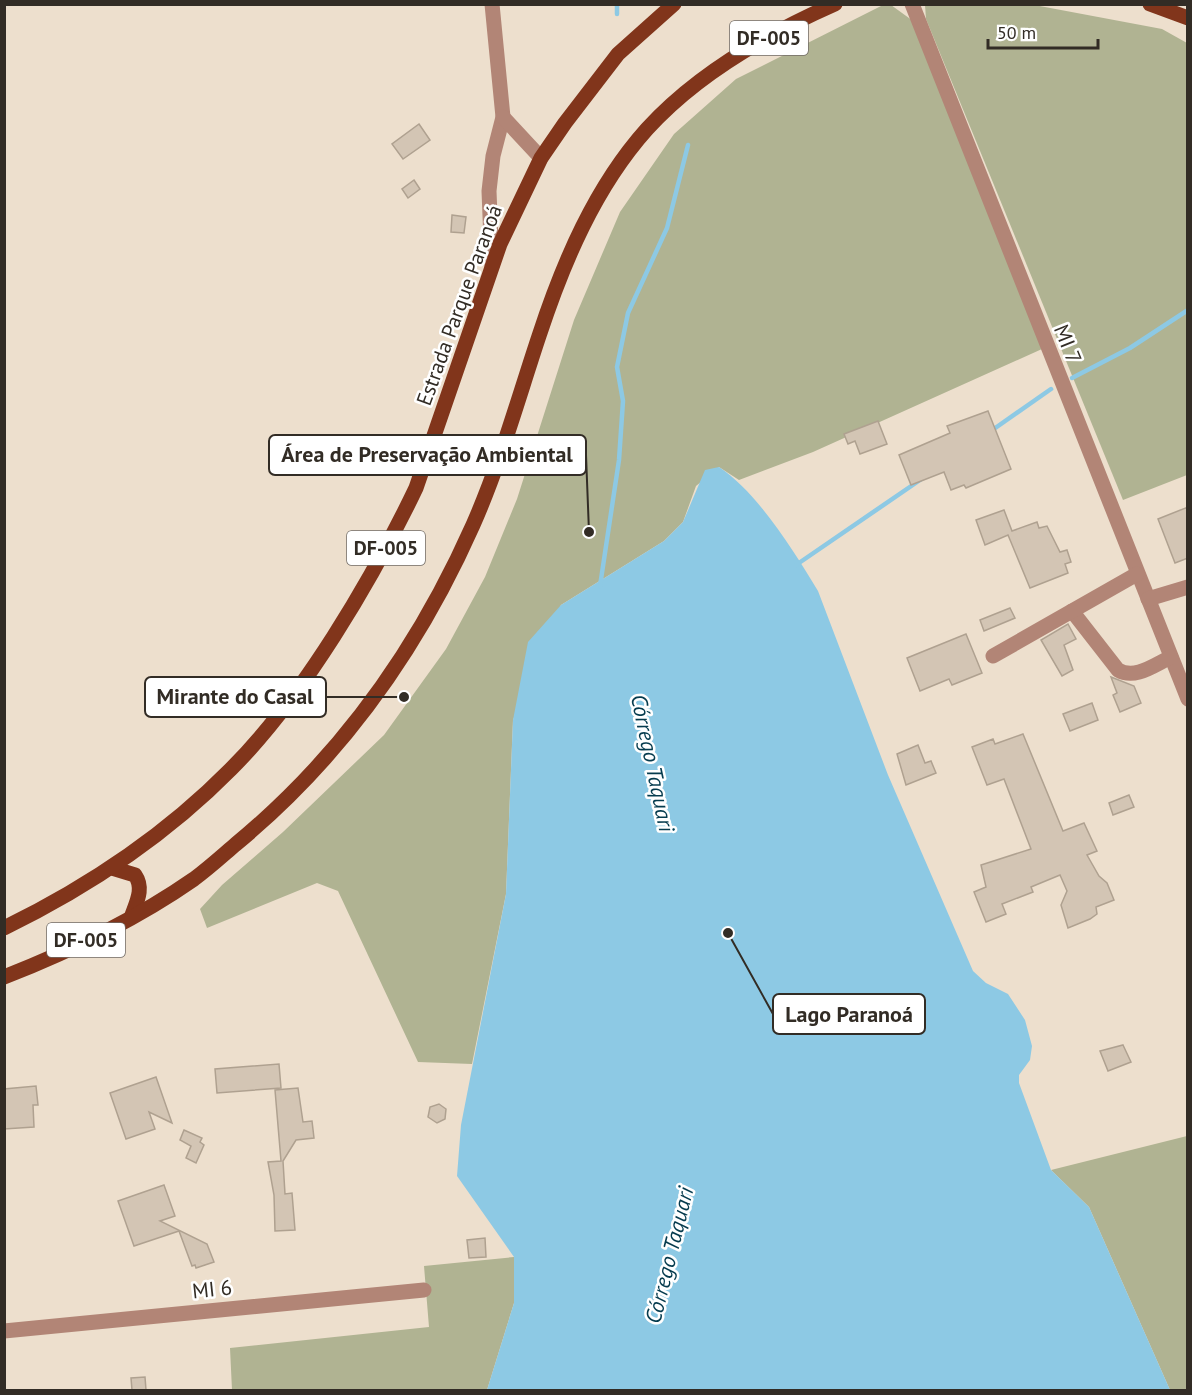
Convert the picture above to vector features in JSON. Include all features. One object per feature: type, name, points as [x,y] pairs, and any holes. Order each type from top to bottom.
[{"type":"main road","name":"Estrada Parque Paranoá","points":[[4,928],[55,903],[112,868],[177,819],[232,768],[284,707],[380,559],[416,488],[492,267],[520,198],[541,158],[618,54],[674,4]]},
{"type":"main road","name":"DF-005","points":[[4,977],[92,938],[195,879],[279,807],[324,762],[355,724],[416,638],[472,527],[501,454],[540,332],[572,251],[595,204],[646,130],[706,76],[756,45],[835,4]]},
{"type":"main road","points":[[1150,4],[1188,18]]},
{"type":"main road","points":[[112,868],[135,875],[139,880],[139,898],[132,915]]},
{"type":"street","points":[[492,4],[503,117],[493,156],[489,191],[492,267]]},
{"type":"street","name":"MI 7","points":[[912,4],[1188,699]]},
{"type":"street","points":[[503,117],[541,158]]},
{"type":"street","points":[[993,656],[1137,574]]},
{"type":"street","points":[[1148,600],[1188,587]]},
{"type":"street","points":[[1072,611],[1118,670],[1126,674],[1136,674],[1171,657]]},
{"type":"street","name":"MI 6","points":[[4,1331],[424,1290]]},
{"type":"green space","points":[[1029,4],[1162,29],[1187,43],[1187,475],[1123,500],[926,19],[925,5]]},
{"type":"green space","points":[[883,5],[891,5],[920,26],[1042,349],[813,452],[739,480],[719,467],[696,486],[683,522],[664,541],[561,605],[513,720],[506,894],[472,1064],[418,1062],[338,891],[317,883],[207,928],[200,909],[222,885],[283,832],[384,735],[446,649],[485,577],[517,499],[574,320],[620,212],[674,134],[736,79]]},
{"type":"green space","points":[[1187,1136],[1187,1390],[1170,1390],[1089,1207],[1051,1170]]},
{"type":"green space","points":[[514,1257],[514,1303],[487,1390],[232,1390],[230,1348],[429,1327],[424,1266]]},
{"type":"water","points":[[719,467],[747,491],[774,523],[818,591],[888,775],[973,971],[986,983],[1008,994],[1025,1020],[1032,1046],[1030,1060],[1019,1075],[1019,1083],[1051,1170],[1089,1207],[1170,1390],[487,1390],[514,1303],[514,1257],[457,1176],[461,1125],[506,894],[513,720],[528,642],[561,605],[664,541],[683,522],[705,470]]},
{"type":"building","points":[[419,124],[430,140],[403,159],[392,144]]},
{"type":"building","points":[[414,180],[420,189],[408,198],[402,189]]},
{"type":"building","points":[[452,215],[466,217],[464,233],[451,232]]},
{"type":"building","points":[[988,411],[1011,469],[966,488],[964,485],[951,490],[944,472],[911,485],[899,455],[950,433],[947,426]]},
{"type":"building","points":[[878,421],[887,444],[860,454],[855,441],[848,444],[844,434]]},
{"type":"building","points":[[1188,507],[1188,558],[1175,563],[1158,519]]},
{"type":"building","points":[[1004,510],[1012,531],[1037,522],[1039,528],[1047,526],[1060,552],[1067,550],[1071,562],[1065,564],[1068,573],[1030,588],[1008,535],[985,545],[976,520]]},
{"type":"building","points":[[1010,608],[1015,618],[984,631],[980,620]]},
{"type":"building","points":[[1068,624],[1076,639],[1064,645],[1073,670],[1062,676],[1041,640]]},
{"type":"building","points":[[966,634],[982,673],[952,685],[949,679],[920,691],[907,658]]},
{"type":"building","points":[[1111,677],[1134,686],[1141,703],[1120,712],[1113,695],[1117,693]]},
{"type":"building","points":[[1092,703],[1098,720],[1070,731],[1063,714]]},
{"type":"building","points":[[1023,734],[1063,831],[1084,823],[1097,851],[1087,855],[1099,876],[1107,883],[1114,900],[1096,907],[1097,914],[1090,919],[1068,928],[1061,905],[1067,891],[1060,875],[1031,887],[1033,892],[1002,904],[1006,914],[986,922],[974,892],[986,887],[981,865],[1031,849],[1004,779],[987,785],[972,747],[993,739],[995,744]]},
{"type":"building","points":[[918,745],[925,763],[931,761],[936,773],[906,785],[897,754]]},
{"type":"building","points":[[1129,795],[1134,807],[1113,815],[1109,803]]},
{"type":"building","points":[[1123,1045],[1131,1062],[1108,1071],[1100,1051]]},
{"type":"building","points":[[279,1064],[281,1088],[217,1093],[215,1069]]},
{"type":"building","points":[[156,1077],[172,1123],[149,1112],[155,1129],[126,1139],[110,1093]]},
{"type":"building","points":[[36,1086],[38,1105],[33,1105],[34,1127],[4,1129],[4,1089]]},
{"type":"building","points":[[298,1088],[303,1122],[312,1121],[314,1138],[296,1140],[283,1161],[285,1194],[292,1193],[295,1230],[275,1231],[274,1195],[268,1162],[281,1161],[275,1090]]},
{"type":"building","points":[[439,1104],[446,1109],[445,1119],[437,1123],[428,1117],[430,1107]]},
{"type":"building","points":[[184,1130],[202,1138],[200,1142],[204,1145],[196,1163],[186,1158],[191,1146],[180,1140]]},
{"type":"building","points":[[164,1185],[175,1216],[160,1221],[207,1244],[214,1262],[196,1268],[195,1265],[192,1266],[179,1231],[134,1246],[118,1201]]},
{"type":"building","points":[[485,1238],[486,1257],[469,1258],[467,1240]]},
{"type":"building","points":[[145,1377],[146,1390],[132,1390],[131,1378]]},
{"type":"waterway","name":"Córrego Taquari","points":[[617,4],[617,14]]},
{"type":"waterway","name":"Córrego Taquari","points":[[600,586],[619,460],[623,401],[617,367],[628,313],[667,228],[688,145]]},
{"type":"waterway","points":[[1072,378],[1130,348],[1188,310]]},
{"type":"waterway","points":[[991,431],[1051,389]]},
{"type":"waterway","points":[[796,565],[920,480]]},
{"type":"place","name":"Área de Preservação Ambiental","points":[[589,532]]},
{"type":"place","name":"Mirante do Casal","points":[[404,697]]},
{"type":"place","name":"Lago Paranoá","points":[[728,933]]}]
